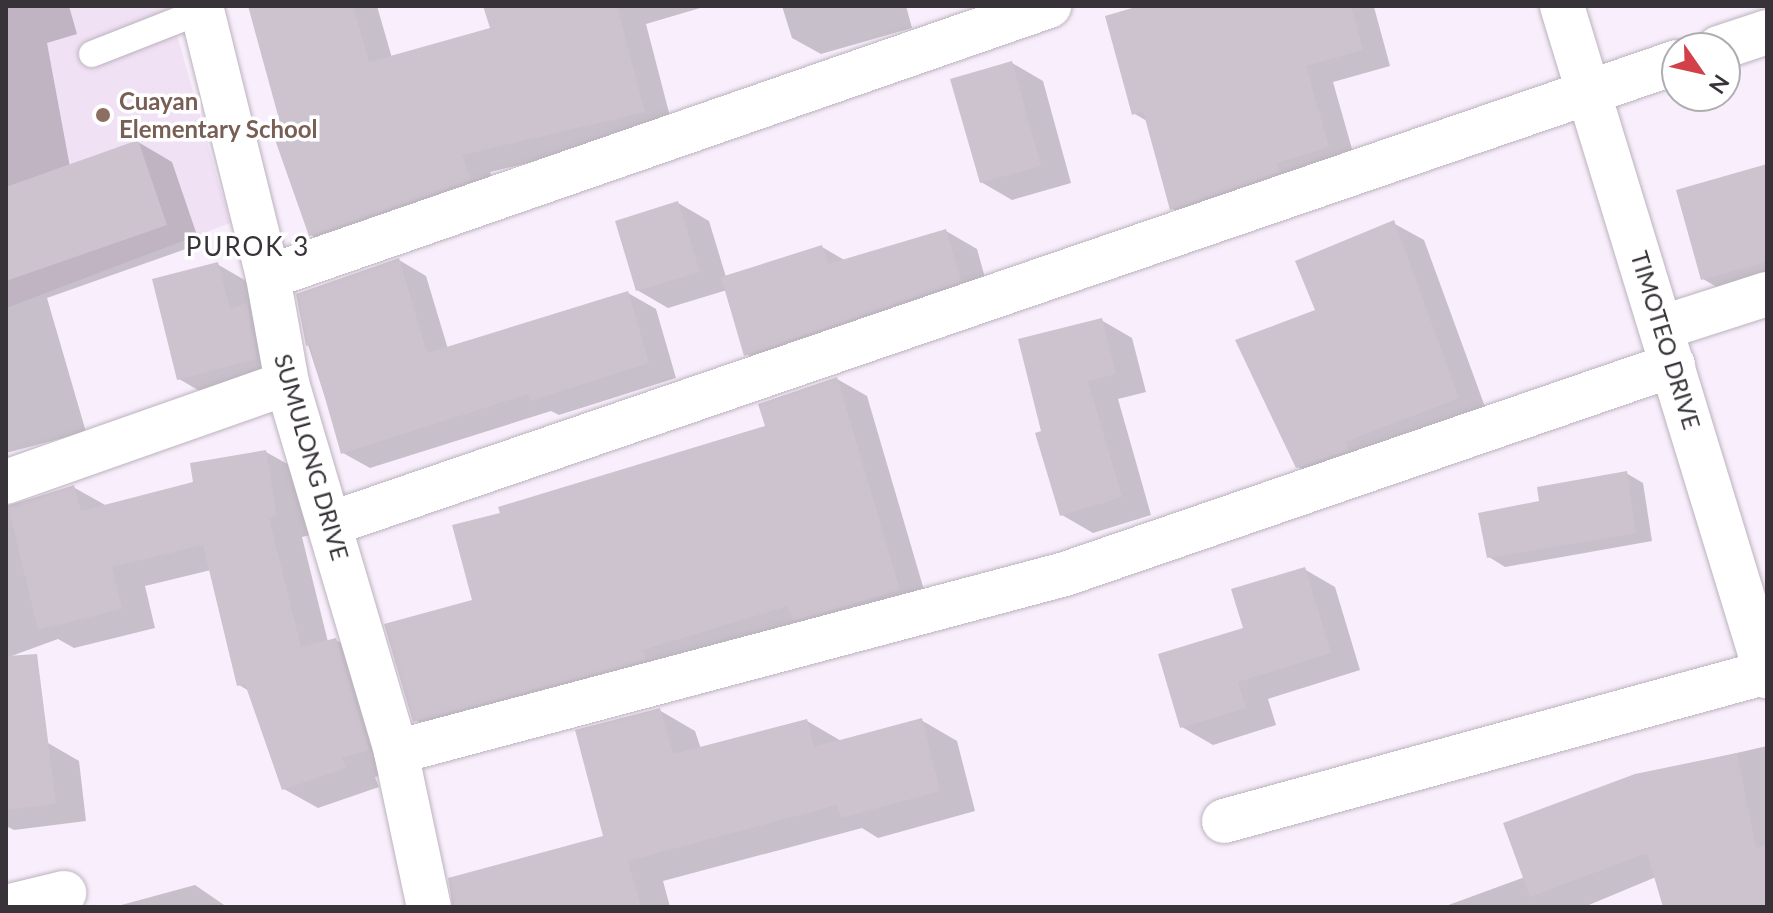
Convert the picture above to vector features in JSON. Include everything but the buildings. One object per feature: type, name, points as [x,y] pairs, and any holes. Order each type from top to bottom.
[{"type":"street","points":[[268,277],[1049,6]]},
{"type":"street","name":"TIMOTEO DRIVE","points":[[1562,6],[1767,673]]},
{"type":"street","name":"SUMULONG DRIVE","points":[[206,8],[268,277],[287,383],[396,752],[429,907]]},
{"type":"street","points":[[1741,41],[1767,32]]},
{"type":"street","points":[[330,524],[1661,67]]},
{"type":"street","points":[[396,752],[1065,574],[1667,346],[1767,294]]},
{"type":"street","points":[[6,482],[287,383]]},
{"type":"street","points":[[1224,821],[1767,673]]},
{"type":"street","points":[[6,907],[64,893]]},
{"type":"lane","points":[[92,54],[206,8]]},
{"type":"shaded area","name":"Cuayan Elementary School","points":[[6,6],[169,6],[230,223],[6,308]]},
{"type":"place","name":"Cuayan Elementary School","points":[[103,115]]},
{"type":"district","name":"PUROK 3","points":[[248,247]]}]
